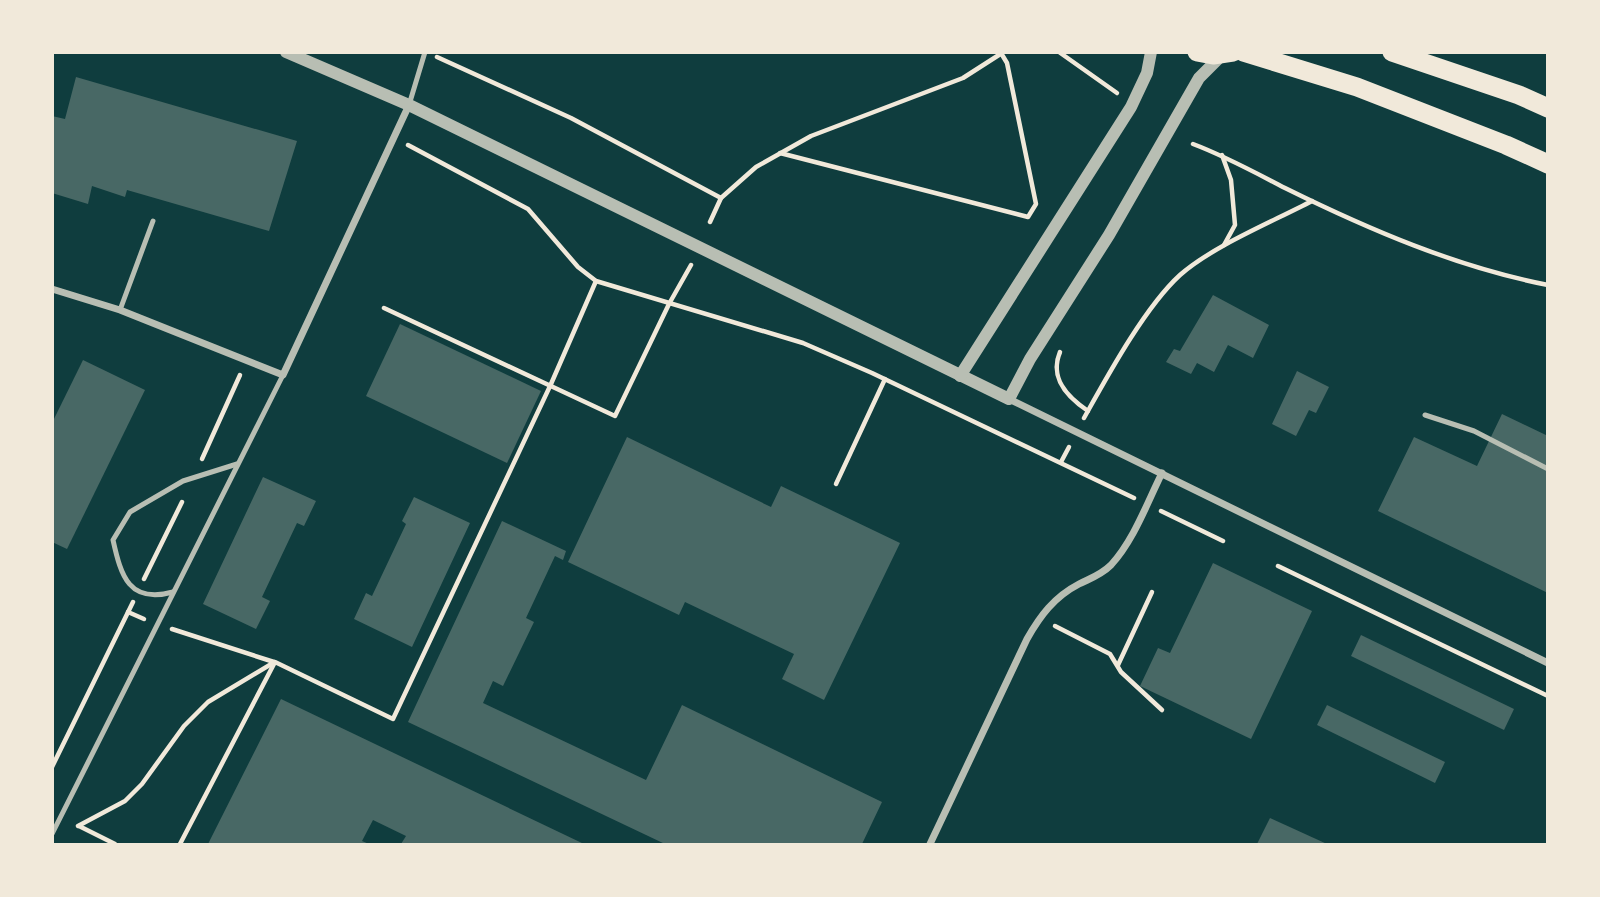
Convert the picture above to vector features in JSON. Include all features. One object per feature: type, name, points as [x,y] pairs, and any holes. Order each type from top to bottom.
[{"type":"highway","points":[[1197,52],[1227,54]]},
{"type":"highway","points":[[1243,52],[1390,100],[1548,164]]},
{"type":"highway","points":[[1392,52],[1507,90],[1548,108]]},
{"type":"street","points":[[286,52],[409,105],[1548,663]]},
{"type":"street","points":[[960,376],[1131,107],[1147,73],[1151,52]]},
{"type":"street","points":[[1009,399],[1030,359],[1109,235],[1199,78],[1227,54]]},
{"type":"street","points":[[52,289],[120,310],[283,375],[409,105]]},
{"type":"street","points":[[930,845],[1038,619],[1058,598],[1098,576],[1112,564],[1124,548],[1162,473]]},
{"type":"lane","points":[[409,105],[426,52]]},
{"type":"lane","points":[[120,310],[153,221]]},
{"type":"lane","points":[[52,834],[283,375]]},
{"type":"lane","points":[[1425,415],[1474,431],[1548,469]]},
{"type":"lane","points":[[173,592],[160,596],[138,592],[120,572],[113,540],[130,512],[183,481],[237,464]]},
{"type":"path","points":[[426,52],[571,118],[721,198]]},
{"type":"path","points":[[1059,52],[1117,93]]},
{"type":"path","points":[[710,222],[721,198],[756,167],[780,153],[811,136],[963,78],[1002,53],[1007,63],[1036,204],[1028,217],[780,153]]},
{"type":"path","points":[[394,138],[528,209],[578,267],[596,281],[803,343],[885,379],[1223,541]]},
{"type":"path","points":[[1193,144],[1222,155],[1407,243],[1511,278],[1548,285]]},
{"type":"path","points":[[1222,155],[1233,190],[1235,225],[1224,246]]},
{"type":"path","points":[[1061,462],[1088,411],[1157,300],[1181,274],[1224,246],[1312,200]]},
{"type":"path","points":[[384,308],[615,416],[669,304],[691,265]]},
{"type":"path","points":[[128,612],[275,662],[393,719],[551,384],[596,281]]},
{"type":"path","points":[[1062,347],[1056,362],[1056,373],[1067,394],[1088,411]]},
{"type":"path","points":[[52,767],[193,478],[246,361]]},
{"type":"path","points":[[836,484],[885,379]]},
{"type":"path","points":[[1278,566],[1548,696]]},
{"type":"path","points":[[1118,665],[1152,592]]},
{"type":"path","points":[[1038,619],[1110,654],[1121,672],[1162,710]]},
{"type":"path","points":[[78,826],[125,801],[142,784],[184,726],[208,702],[275,662]]},
{"type":"path","points":[[180,845],[275,662]]},
{"type":"path","points":[[60,817],[115,845]]},
{"type":"building","points":[[76,77],[297,141],[269,231],[127,190],[125,197],[92,186],[88,204],[52,193],[52,116],[65,119]]},
{"type":"building","points":[[1213,295],[1269,325],[1253,358],[1228,345],[1214,372],[1197,363],[1191,374],[1166,362],[1174,349],[1180,351]]},
{"type":"building","points":[[400,324],[541,391],[507,463],[366,396]]},
{"type":"building","points":[[83,360],[145,390],[67,549],[52,542],[52,423]]},
{"type":"building","points":[[1297,371],[1329,387],[1316,413],[1309,410],[1296,436],[1272,424]]},
{"type":"building","points":[[1502,414],[1548,436],[1548,593],[1378,511],[1414,437],[1477,466]]},
{"type":"building","points":[[627,437],[771,507],[781,486],[900,543],[824,700],[782,679],[794,654],[685,602],[679,615],[568,562]]},
{"type":"building","points":[[263,477],[316,501],[304,526],[297,523],[262,597],[270,601],[256,629],[203,604]]},
{"type":"building","points":[[414,497],[470,523],[412,647],[354,619],[366,593],[372,596],[406,524],[402,521]]},
{"type":"building","points":[[502,521],[566,551],[563,560],[555,556],[526,618],[534,622],[503,686],[493,681],[483,703],[646,780],[682,705],[882,802],[862,844],[665,844],[408,722]]},
{"type":"building","points":[[1213,563],[1312,611],[1251,739],[1140,686],[1158,648],[1170,653]]},
{"type":"building","points":[[1361,635],[1514,709],[1504,730],[1351,656]]},
{"type":"building","points":[[281,699],[584,844],[401,844],[406,836],[373,820],[362,841],[369,844],[208,844]]},
{"type":"building","points":[[1327,705],[1445,762],[1435,783],[1317,725]]},
{"type":"building","points":[[1270,818],[1327,844],[1257,844]]}]
